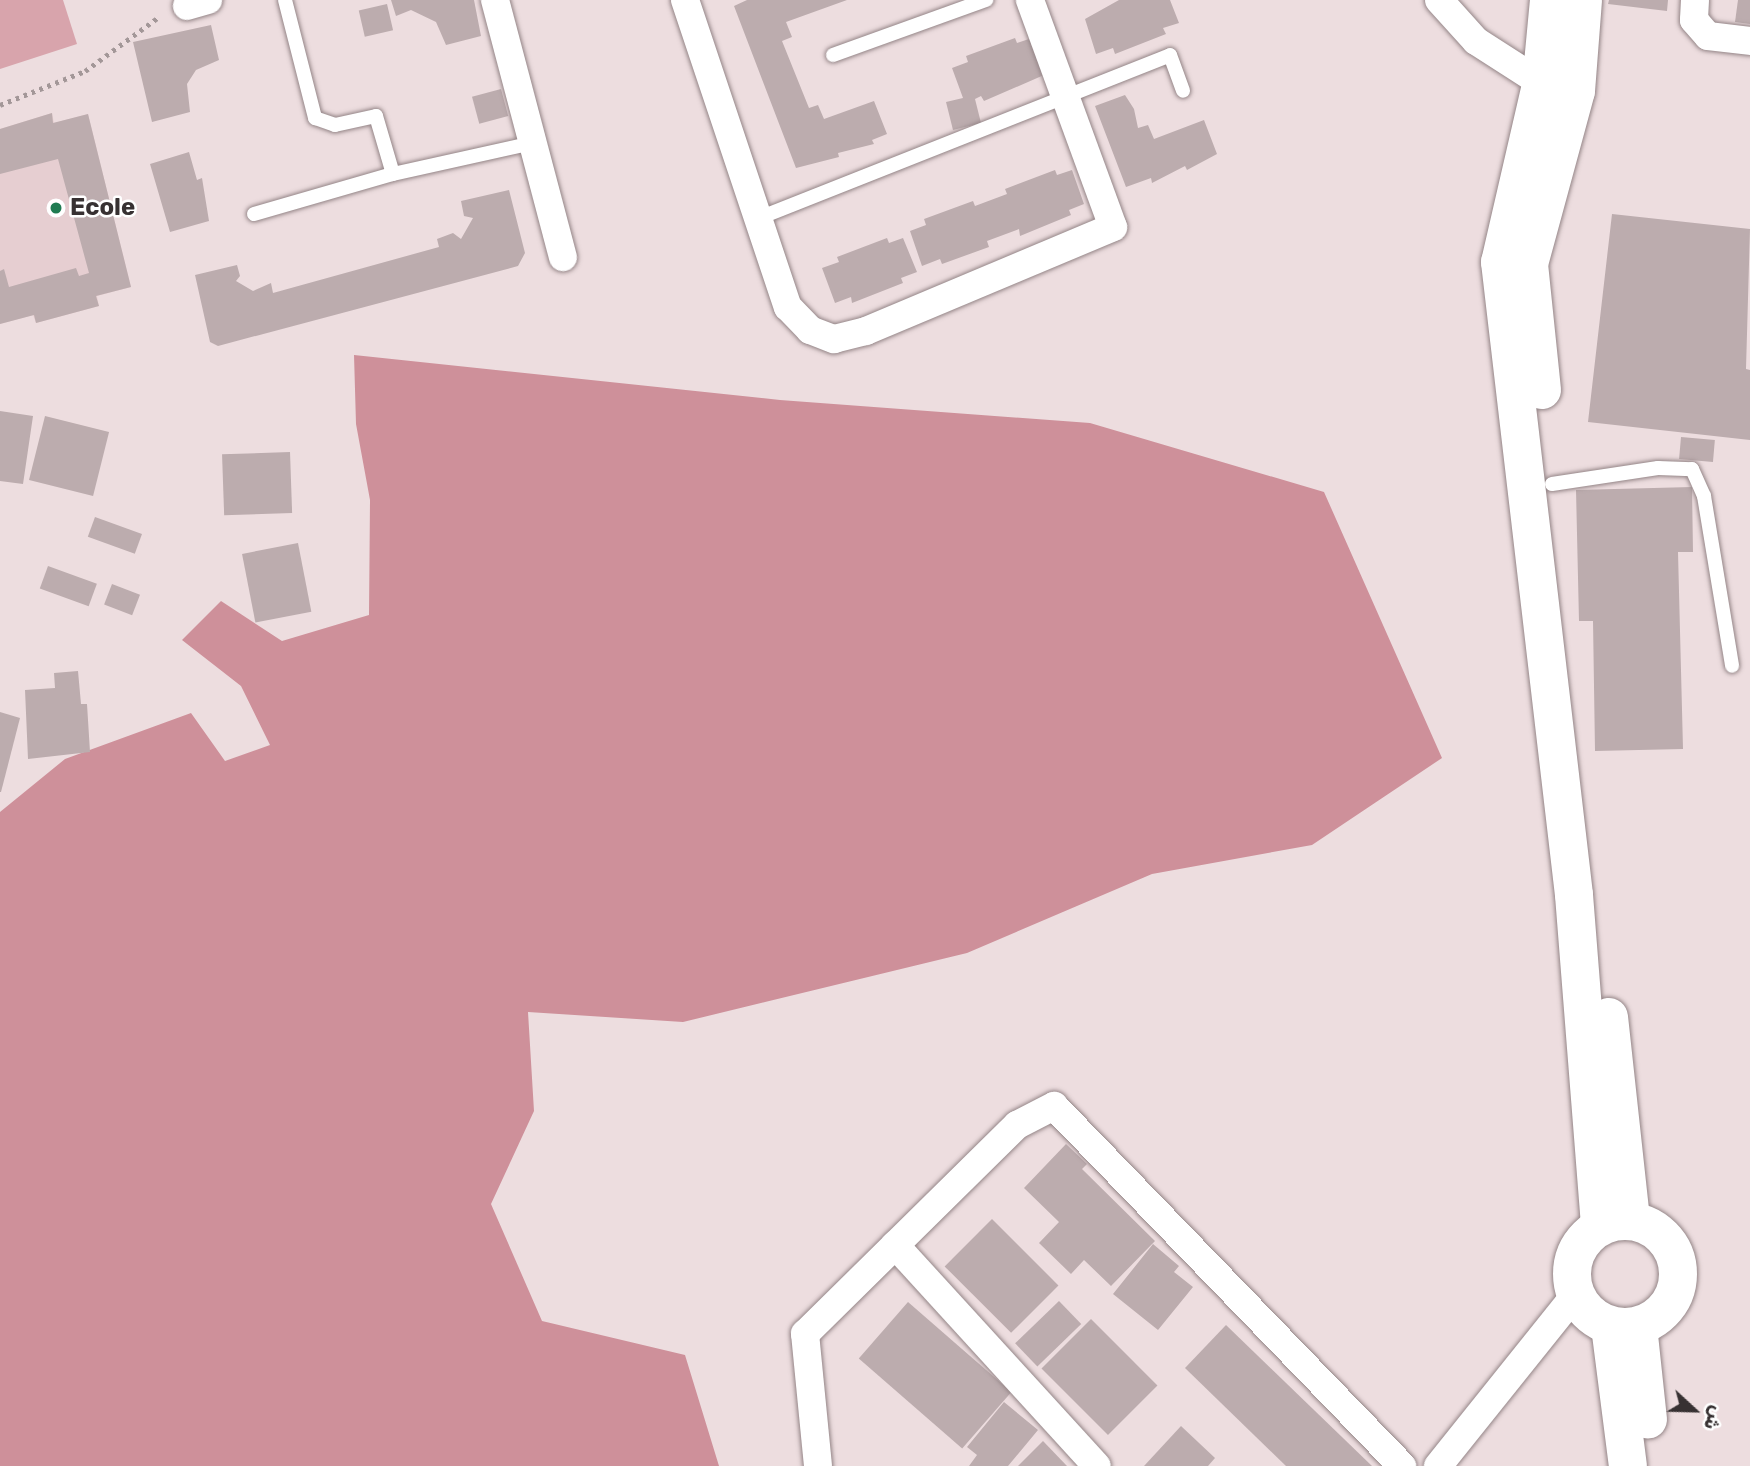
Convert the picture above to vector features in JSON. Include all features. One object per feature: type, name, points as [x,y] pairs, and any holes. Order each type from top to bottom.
[{"type":"main road","points":[[1549,0],[1557,93],[1529,264],[1552,484],[1615,1223]]},
{"type":"main road","points":[[1583,0],[1557,93],[1500,262],[1615,1223]]},
{"type":"main road","points":[[1615,1223],[1654,1228],[1671,1246],[1678,1269],[1675,1294],[1660,1314],[1624,1326],[1589,1314],[1575,1295],[1572,1269],[1580,1244],[1615,1223]]},
{"type":"main road","points":[[1624,1326],[1628,1466]]},
{"type":"main road","points":[[1624,1326],[1653,1466]]},
{"type":"street","points":[[495,0],[563,257]]},
{"type":"street","points":[[685,0],[788,307],[810,330],[834,339],[866,331],[1113,227],[1030,0]]},
{"type":"street","points":[[1439,0],[1476,41],[1557,93]]},
{"type":"street","points":[[1695,0],[1694,20],[1708,36],[1750,41]]},
{"type":"street","points":[[818,1466],[805,1334],[1017,1125],[1054,1106],[1402,1466]]},
{"type":"street","points":[[895,1245],[1097,1466]]},
{"type":"street","points":[[1438,1466],[1575,1295]]},
{"type":"lane","points":[[285,0],[315,118],[335,125],[376,116],[393,174]]},
{"type":"lane","points":[[833,55],[986,0]]},
{"type":"lane","points":[[759,218],[1170,55],[1183,91]]},
{"type":"lane","points":[[254,214],[393,174],[533,143]]},
{"type":"lane","points":[[1552,484],[1658,468],[1692,469],[1704,496],[1731,666]]},
{"type":"path","points":[[0,105],[85,71],[151,20],[197,3]]},
{"type":"shaded area","points":[[0,0],[63,0],[77,44],[0,69]]},
{"type":"shaded area","name":"Ecole","points":[[52,113],[54,123],[88,114],[131,287],[97,296],[99,306],[36,323],[33,315],[0,324],[0,129]]},
{"type":"shaded area","points":[[354,355],[780,400],[1090,423],[1324,492],[1442,758],[1312,845],[1152,874],[967,953],[683,1022],[528,1012],[534,1111],[491,1204],[542,1321],[685,1355],[719,1466],[0,1466],[0,812],[65,759],[191,713],[225,761],[270,745],[241,686],[182,640],[221,601],[282,641],[369,615],[370,500],[356,424]]},
{"type":"building","points":[[391,0],[474,0],[481,36],[446,45],[436,22],[411,10],[396,16]]},
{"type":"building","points":[[747,0],[847,0],[786,22],[792,37],[782,41],[809,108],[818,105],[824,119],[874,101],[887,134],[872,140],[874,144],[838,153],[839,157],[796,168],[734,6]]},
{"type":"building","points":[[1119,0],[1170,0],[1179,23],[1163,28],[1166,34],[1115,54],[1113,48],[1096,54],[1085,19]]},
{"type":"building","points":[[1609,0],[1668,0],[1667,11],[1608,4]]},
{"type":"building","points":[[1738,0],[1750,0],[1750,24],[1735,22]]},
{"type":"building","points":[[387,4],[393,30],[365,37],[359,11]]},
{"type":"building","points":[[211,25],[219,60],[196,70],[187,84],[190,112],[152,122],[133,42]]},
{"type":"building","points":[[1015,38],[1017,43],[1029,39],[1044,75],[984,101],[981,96],[975,99],[981,123],[953,130],[946,102],[963,98],[952,68],[968,62],[966,56]]},
{"type":"building","points":[[501,89],[508,116],[479,124],[472,97]]},
{"type":"building","points":[[1125,95],[1134,109],[1138,128],[1148,125],[1154,139],[1204,120],[1217,154],[1187,170],[1185,166],[1152,183],[1151,178],[1126,187],[1095,106]]},
{"type":"building","name":"Ecole","points":[[52,113],[53,123],[88,114],[131,287],[96,296],[99,306],[36,323],[34,315],[0,324],[0,271],[4,269],[9,287],[76,268],[79,276],[89,273],[58,159],[0,174],[0,129]]},
{"type":"building","points":[[189,152],[197,180],[202,178],[209,221],[170,232],[150,164]]},
{"type":"building","points":[[1055,170],[1057,175],[1072,170],[1084,204],[1069,210],[1071,215],[1020,236],[1019,229],[987,241],[989,247],[942,264],[940,259],[922,266],[910,231],[926,225],[924,219],[973,201],[975,206],[1007,194],[1005,189]]},
{"type":"building","points":[[509,190],[525,253],[518,266],[218,346],[210,342],[195,275],[237,265],[240,276],[236,281],[253,291],[271,283],[273,293],[439,247],[437,239],[453,233],[461,239],[473,218],[464,216],[461,201]]},
{"type":"building","points":[[1612,214],[1750,229],[1746,369],[1750,370],[1750,440],[1588,422]]},
{"type":"building","points":[[887,238],[889,243],[903,238],[917,272],[901,278],[903,283],[852,303],[851,297],[835,303],[822,268],[839,262],[837,257]]},
{"type":"building","points":[[0,411],[33,416],[23,484],[0,481]]},
{"type":"building","points":[[45,416],[109,432],[93,496],[29,480]]},
{"type":"building","points":[[1681,437],[1715,440],[1713,462],[1679,459]]},
{"type":"building","points":[[290,452],[292,513],[224,515],[222,454]]},
{"type":"building","points":[[1692,487],[1693,552],[1678,552],[1683,749],[1595,751],[1593,621],[1579,621],[1576,490]]},
{"type":"building","points":[[95,517],[142,534],[135,554],[88,537]]},
{"type":"building","points":[[298,543],[311,612],[255,623],[242,554]]},
{"type":"building","points":[[48,566],[97,584],[89,606],[40,589]]},
{"type":"building","points":[[112,584],[140,595],[132,615],[104,605]]},
{"type":"building","points":[[78,671],[81,704],[87,704],[90,752],[28,759],[25,690],[55,688],[54,673]]},
{"type":"building","points":[[0,712],[20,718],[1,792],[0,792]]},
{"type":"building","points":[[1066,1144],[1087,1164],[1082,1169],[1155,1241],[1111,1286],[1084,1260],[1071,1274],[1039,1243],[1059,1222],[1024,1188]]},
{"type":"building","points":[[992,1219],[1058,1285],[1011,1333],[945,1266]]},
{"type":"building","points":[[1153,1244],[1179,1266],[1174,1272],[1193,1287],[1158,1330],[1113,1294]]},
{"type":"building","points":[[1059,1301],[1081,1324],[1037,1366],[1015,1343]]},
{"type":"building","points":[[908,1302],[1011,1392],[962,1448],[859,1359]]},
{"type":"building","points":[[1091,1319],[1157,1385],[1108,1435],[1042,1368]]},
{"type":"building","points":[[1226,1325],[1372,1466],[1286,1466],[1185,1368]]},
{"type":"building","points":[[1004,1402],[1038,1430],[1008,1466],[969,1466],[977,1455],[967,1447]]},
{"type":"building","points":[[1181,1426],[1215,1458],[1208,1466],[1144,1466]]},
{"type":"building","points":[[1043,1441],[1067,1466],[1018,1466]]},
{"type":"place","name":"Ecole","points":[[56,208]]}]
